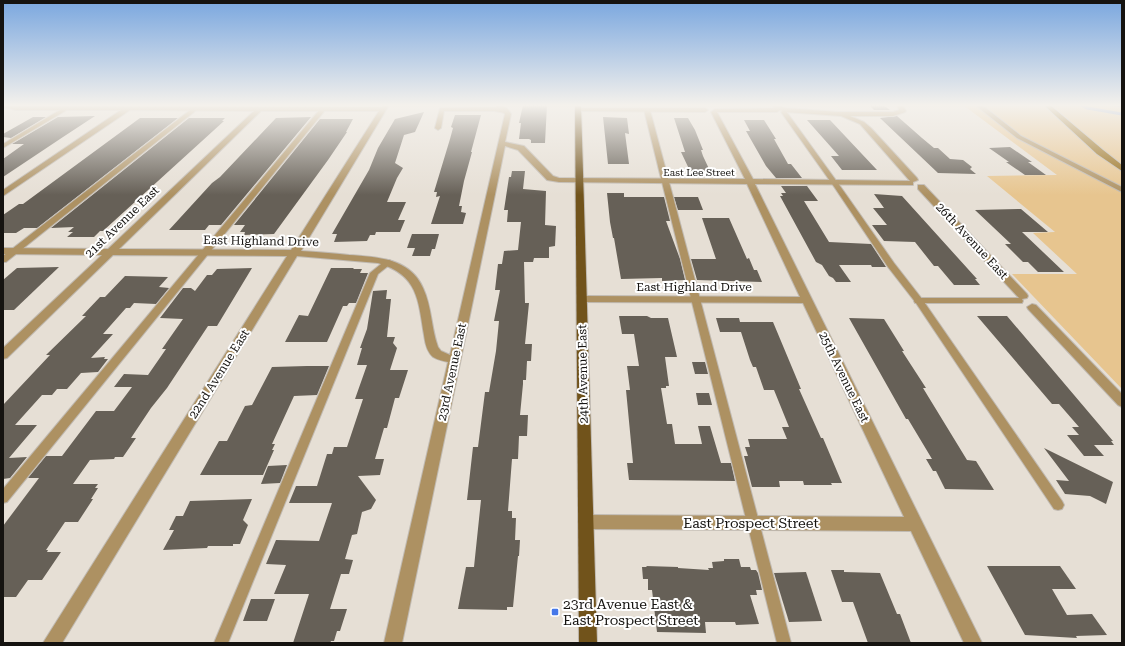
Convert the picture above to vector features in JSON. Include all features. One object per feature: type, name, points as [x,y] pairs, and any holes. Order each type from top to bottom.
[{"type":"main road","name":"24th Avenue East","points":[[578,135],[588,643]]},
{"type":"main road","points":[[1081,135],[1122,169]]},
{"type":"street","points":[[3,194],[89,135]]},
{"type":"street","name":"21st Avenue East","points":[[3,355],[231,135]]},
{"type":"street","name":"22nd Avenue East","points":[[52,643],[366,135]]},
{"type":"street","name":"23rd Avenue East","points":[[393,643],[503,135]]},
{"type":"street","name":"25th Avenue East","points":[[724,135],[750,182],[973,643]]},
{"type":"street","name":"26th Avenue East","points":[[874,135],[915,183],[1020,298]]},
{"type":"street","points":[[1017,135],[1093,173],[1122,190]]},
{"type":"street","name":"East Lee Street","points":[[501,143],[521,148],[550,178],[559,180],[915,183]]},
{"type":"street","name":"East Highland Drive","points":[[3,251],[293,253],[388,262],[407,271],[415,280],[422,299],[431,345],[436,354],[454,360]]},
{"type":"street","points":[[920,301],[1020,298],[1024,305],[1032,307],[1122,402]]},
{"type":"street","name":"East Highland Drive","points":[[582,300],[806,300]]},
{"type":"street","name":"East Prospect Street","points":[[586,522],[916,524]]},
{"type":"lane","points":[[3,146],[21,135]]},
{"type":"lane","points":[[3,260],[161,135]]},
{"type":"lane","points":[[3,498],[301,135]]},
{"type":"lane","points":[[653,135],[784,643]]},
{"type":"lane","points":[[799,135],[835,183],[890,265],[920,301],[1058,505]]},
{"type":"lane","points":[[221,643],[374,273],[388,262]]},
{"type":"shaded area","points":[[1003,135],[1122,135],[1122,389],[1012,274],[1077,274],[1033,233],[1055,232],[987,176],[1057,175]]},
{"type":"building","points":[[3,135],[16,135],[11,138],[3,137]]},
{"type":"building","points":[[27,135],[66,135],[3,177],[3,159],[24,144],[12,144]]},
{"type":"building","points":[[117,135],[156,135],[37,228],[24,228],[16,233],[3,233],[3,215],[19,204],[23,204]]},
{"type":"building","points":[[167,135],[208,135],[103,231],[100,231],[94,237],[67,237],[73,232],[68,232],[74,227],[51,228]]},
{"type":"building","points":[[260,135],[296,135],[221,225],[209,225],[205,230],[169,230],[212,183],[220,177]]},
{"type":"building","points":[[307,135],[345,135],[274,234],[244,235],[245,232],[240,232],[245,225],[234,225]]},
{"type":"building","points":[[386,135],[404,135],[395,163],[403,168],[387,202],[406,202],[398,220],[405,220],[400,232],[376,232],[375,235],[370,235],[367,241],[334,242],[337,234],[332,234],[369,170],[378,148]]},
{"type":"building","points":[[451,135],[476,135],[459,206],[462,206],[461,212],[466,213],[463,224],[431,224],[440,196],[436,197],[437,192],[434,192]]},
{"type":"building","points":[[519,135],[545,135],[545,143],[531,143],[531,140],[529,139],[519,139]]},
{"type":"building","points":[[605,135],[625,135],[629,164],[608,164]]},
{"type":"building","points":[[680,135],[697,135],[703,150],[701,150],[703,156],[710,171],[690,171],[681,152],[685,152]]},
{"type":"building","points":[[748,135],[774,135],[776,139],[774,139],[788,164],[791,164],[802,178],[776,178],[766,166]]},
{"type":"building","points":[[820,135],[844,135],[877,170],[842,170],[831,156],[839,156]]},
{"type":"building","points":[[898,135],[919,135],[934,148],[938,148],[950,159],[963,160],[972,167],[970,169],[976,174],[938,173]]},
{"type":"building","points":[[1010,147],[1032,162],[1028,162],[1046,175],[1025,175],[989,148]]},
{"type":"building","points":[[512,171],[525,171],[523,189],[546,191],[545,225],[556,226],[555,246],[549,247],[549,258],[534,258],[533,262],[524,262],[525,303],[529,303],[525,344],[532,344],[531,361],[527,361],[526,380],[523,380],[520,415],[528,415],[527,436],[519,436],[518,459],[512,459],[508,511],[512,511],[512,518],[516,518],[515,540],[520,540],[513,607],[507,607],[507,610],[458,609],[466,567],[474,567],[481,500],[467,500],[473,447],[478,447],[485,392],[489,392],[496,351],[499,321],[494,321],[500,290],[495,290],[498,264],[502,264],[504,251],[518,250],[521,222],[507,222],[508,210],[504,210],[509,177],[511,177]]},
{"type":"building","points":[[781,186],[807,186],[818,201],[804,201],[829,242],[871,244],[886,267],[872,267],[871,265],[839,265],[851,282],[836,282],[829,276],[822,265],[816,262],[780,196],[783,196],[781,193],[786,193]]},
{"type":"building","points":[[607,193],[624,193],[624,197],[664,197],[670,221],[666,221],[680,259],[685,280],[662,281],[662,278],[621,279],[610,222]]},
{"type":"building","points":[[874,194],[902,196],[977,279],[975,279],[980,285],[954,285],[938,266],[934,266],[915,242],[884,241],[872,225],[887,225],[873,208],[884,208]]},
{"type":"building","points":[[674,197],[698,197],[703,210],[678,210]]},
{"type":"building","points":[[1021,209],[1048,232],[1022,232],[1064,272],[1038,272],[1028,262],[1023,262],[1005,244],[1011,244],[975,210]]},
{"type":"building","points":[[702,218],[729,218],[747,259],[749,258],[754,270],[757,270],[762,282],[697,280],[691,259],[716,259]]},
{"type":"building","points":[[412,234],[439,234],[435,249],[432,249],[430,256],[412,256],[415,248],[407,248]]},
{"type":"building","points":[[59,267],[14,310],[3,310],[3,280],[17,268]]},
{"type":"building","points":[[252,268],[217,326],[208,326],[167,388],[151,408],[131,438],[136,438],[123,457],[90,460],[73,484],[98,484],[95,488],[98,488],[91,499],[93,499],[78,522],[65,522],[46,550],[48,550],[47,552],[61,552],[42,580],[28,580],[16,597],[3,597],[3,526],[39,478],[28,478],[46,456],[62,456],[96,411],[114,411],[132,387],[114,387],[124,374],[148,375],[166,349],[162,349],[183,319],[160,318],[183,288],[191,288],[195,291],[207,275],[212,275],[217,269]]},
{"type":"building","points":[[331,268],[362,269],[360,273],[368,273],[356,303],[349,303],[347,306],[343,306],[327,342],[285,342],[299,315],[308,316]]},
{"type":"building","points":[[125,276],[168,277],[159,287],[169,288],[156,304],[134,303],[130,308],[126,308],[103,334],[113,334],[91,358],[105,357],[104,359],[108,359],[98,372],[81,373],[67,389],[57,389],[52,395],[42,395],[15,425],[37,425],[9,458],[27,457],[10,478],[3,479],[3,405],[50,355],[46,355],[86,316],[82,316],[100,297],[105,297]]},
{"type":"building","points":[[387,290],[386,299],[391,299],[387,337],[395,337],[393,343],[397,348],[390,370],[408,370],[399,398],[395,398],[387,428],[384,428],[375,459],[384,459],[380,475],[358,476],[376,500],[371,509],[362,512],[357,534],[352,535],[345,559],[353,560],[349,574],[341,574],[330,609],[347,609],[340,631],[337,631],[334,641],[331,641],[330,643],[293,643],[309,594],[274,594],[286,565],[266,564],[276,540],[319,541],[332,503],[289,503],[296,486],[317,486],[327,454],[332,454],[334,447],[347,447],[363,399],[355,399],[367,365],[357,365],[362,348],[360,348],[367,329],[373,291]]},
{"type":"building","points":[[619,316],[668,318],[677,357],[665,357],[669,386],[666,386],[666,388],[661,388],[667,424],[672,424],[675,444],[702,444],[698,426],[710,426],[721,463],[731,463],[735,481],[629,480],[627,463],[633,463],[626,390],[630,390],[627,366],[639,366],[634,334],[622,334]]},
{"type":"building","points":[[977,316],[1007,316],[1113,441],[1111,441],[1114,445],[1094,445],[1104,456],[1084,456],[1067,435],[1079,435],[1072,427],[1079,427],[1059,404],[1052,404]]},
{"type":"building","points":[[716,318],[739,318],[740,322],[773,322],[801,389],[799,389],[821,438],[823,438],[842,483],[831,483],[832,485],[804,485],[803,481],[779,481],[780,487],[752,487],[744,456],[748,456],[745,447],[750,447],[748,439],[787,439],[782,427],[789,427],[774,390],[764,390],[756,367],[753,367],[750,360],[741,332],[720,332]]},
{"type":"building","points":[[849,318],[884,319],[904,351],[902,351],[926,388],[923,388],[967,460],[976,461],[994,490],[945,489],[936,471],[933,471],[926,459],[932,459],[908,419],[906,419]]},
{"type":"building","points":[[692,362],[705,362],[708,374],[695,374]]},
{"type":"building","points":[[329,366],[317,395],[294,396],[272,444],[275,444],[272,450],[274,450],[263,475],[200,475],[219,441],[227,441],[245,406],[252,405],[272,367]]},
{"type":"building","points":[[696,393],[709,393],[712,405],[698,405]]},
{"type":"building","points":[[1044,448],[1113,482],[1106,504],[1090,496],[1065,494],[1056,480],[1069,481]]},
{"type":"building","points":[[287,465],[280,483],[261,484],[268,466]]},
{"type":"building","points":[[252,499],[243,520],[248,525],[240,544],[233,544],[233,546],[208,546],[207,548],[163,550],[174,530],[169,530],[176,516],[183,516],[190,501]]},
{"type":"building","points":[[724,559],[739,559],[741,567],[750,567],[751,570],[756,570],[758,573],[762,590],[756,590],[757,595],[750,595],[759,624],[736,625],[735,622],[705,622],[706,633],[657,632],[652,590],[648,590],[648,579],[643,579],[642,567],[678,567],[709,570],[708,568],[713,568],[712,562],[724,561]]},
{"type":"building","points":[[987,566],[1060,566],[1076,589],[1052,589],[1067,615],[1092,614],[1107,635],[1076,636],[1077,638],[1025,635]]},
{"type":"building","points":[[831,570],[844,570],[844,572],[880,573],[897,614],[900,614],[911,643],[868,643],[853,602],[842,602]]},
{"type":"building","points":[[806,572],[822,621],[789,622],[774,573]]},
{"type":"building","points":[[251,599],[275,599],[267,621],[243,621]]},
{"type":"place","name":"23rd Avenue East & East Prospect Street","points":[[555,612]]}]
